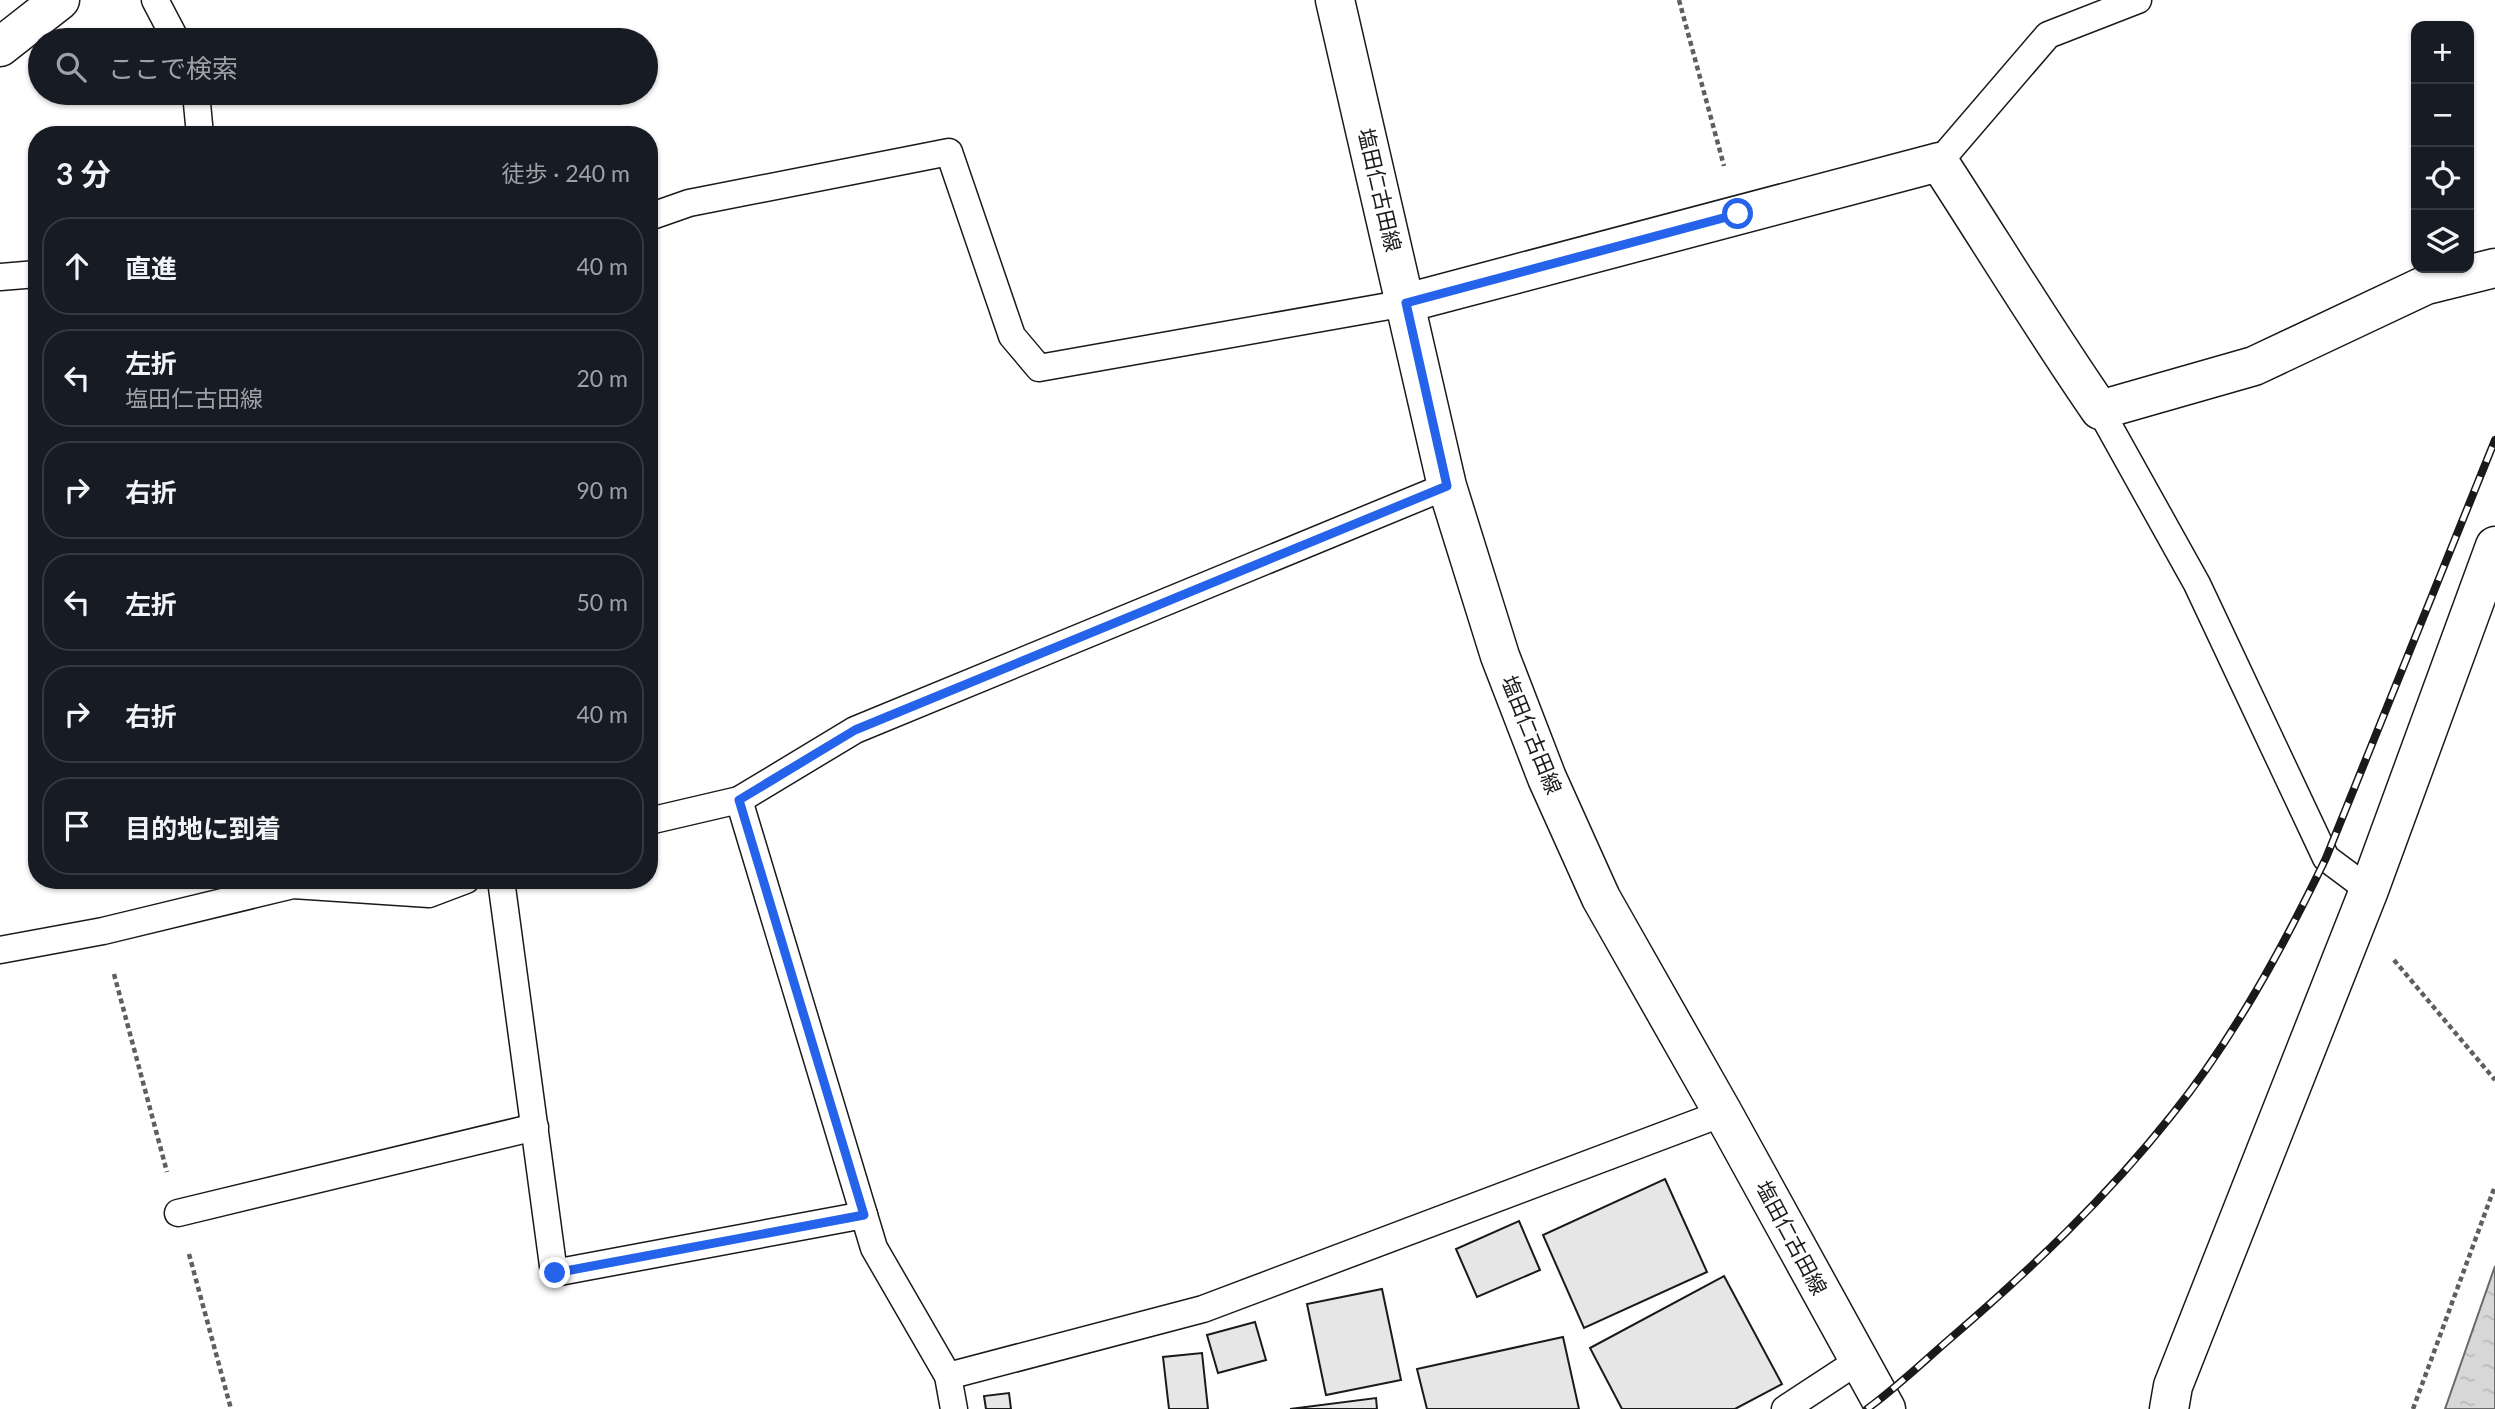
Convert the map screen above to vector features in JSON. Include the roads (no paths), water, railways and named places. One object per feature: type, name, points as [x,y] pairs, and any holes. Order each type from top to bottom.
[{"type":"street","points":[[0,47],[60,0]]},
{"type":"street","name":"塩田仁古田線","points":[[1335,0],[1447,486],[1500,656],[1547,778],[1601,898],[1886,1409]]},
{"type":"street","points":[[1406,303],[1939,162],[2052,341],[2100,410],[2254,366],[2426,285],[2495,268]]},
{"type":"street","points":[[2169,1409],[2173,1386],[2364,904],[2495,546]]},
{"type":"lane","points":[[155,0],[170,28]]},
{"type":"lane","points":[[1939,162],[2048,35],[2138,0]]},
{"type":"lane","points":[[197,105],[199,126]]},
{"type":"lane","points":[[658,214],[689,203],[949,152],[1012,336],[1039,369],[1406,303]]},
{"type":"lane","points":[[0,276],[28,274]]},
{"type":"lane","points":[[2100,410],[2197,584],[2326,858],[2364,904]]},
{"type":"lane","points":[[658,819],[739,800],[855,730],[1447,486]]},
{"type":"lane","points":[[739,800],[874,1248],[947,1376],[954,1409]]},
{"type":"lane","points":[[0,950],[103,931],[276,889]]},
{"type":"lane","points":[[353,889],[429,894],[442,889]]},
{"type":"lane","points":[[502,889],[555,1273],[864,1215]]},
{"type":"lane","points":[[947,1376],[1203,1309],[1723,1113]]},
{"type":"lane","points":[[178,1213],[536,1127]]},
{"type":"lane","points":[[1785,1409],[1858,1361]]},
{"type":"water","points":[[2495,1266],[2495,1409],[2445,1409]]},
{"type":"railway","points":[[1867,1409],[1900,1383],[2067,1232],[2146,1146],[2216,1055],[2275,958],[2326,858],[2495,440]]}]
